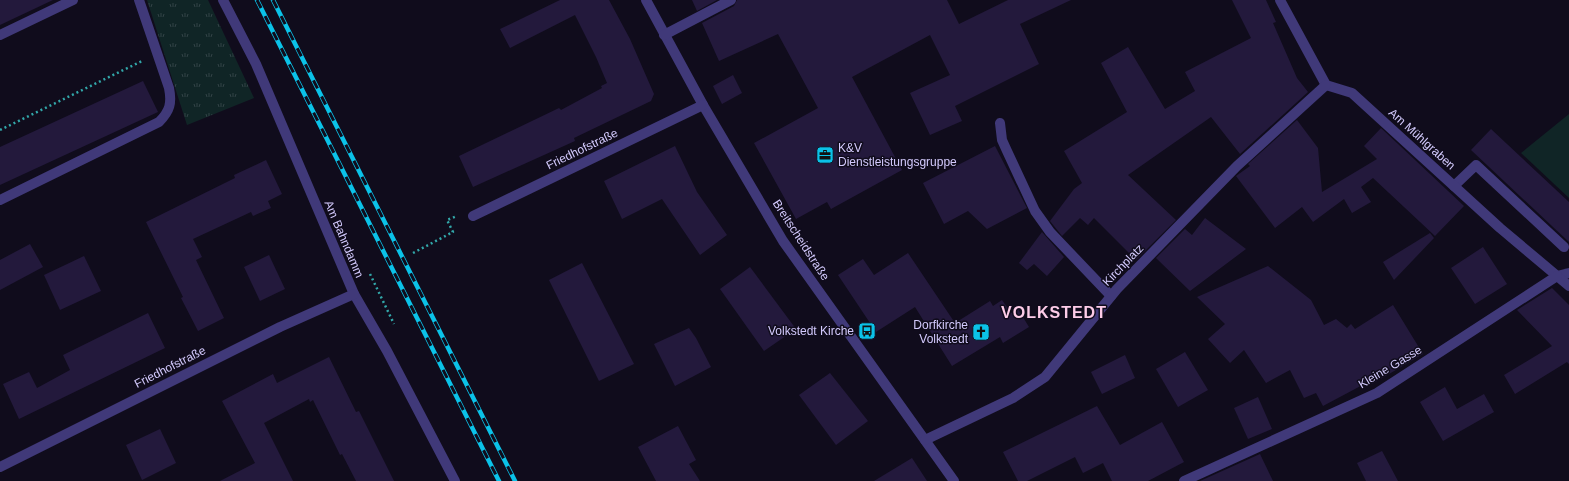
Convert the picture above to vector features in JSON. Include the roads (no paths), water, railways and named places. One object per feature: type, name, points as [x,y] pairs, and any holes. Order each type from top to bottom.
[{"type":"street","points":[[0,35],[73,0]]},
{"type":"street","points":[[0,200],[159,122],[168,113],[171,101],[157,54],[138,0]]},
{"type":"street","name":"Am Bahndamm","points":[[223,0],[256,64],[354,294],[387,352],[455,481]]},
{"type":"street","name":"Breitscheidstraße","points":[[646,0],[703,105],[783,241],[954,481]]},
{"type":"street","points":[[664,35],[731,0]]},
{"type":"street","points":[[1280,0],[1326,86]]},
{"type":"street","name":"Am Mühlgraben","points":[[1326,86],[1352,93],[1454,186],[1569,286]]},
{"type":"street","name":"Kirchplatz","points":[[925,440],[1013,398],[1045,377],[1111,296],[1237,166],[1326,86]]},
{"type":"street","name":"Friedhofstraße","points":[[473,216],[703,105]]},
{"type":"street","points":[[1000,123],[1002,140],[1006,151],[1035,211],[1050,232],[1111,296]]},
{"type":"street","points":[[1454,186],[1476,165],[1564,247]]},
{"type":"street","name":"Kleine Gasse","points":[[1184,481],[1377,392],[1557,276],[1569,273]]},
{"type":"street","name":"Friedhofstraße","points":[[0,467],[280,327],[354,294]]},
{"type":"railway","points":[[257,0],[499,481]]},
{"type":"railway","points":[[273,0],[515,481]]},
{"type":"place","name":"K&V Dienstleistungsgruppe","points":[[825,155]]},
{"type":"place","name":"Volkstedt Kirche","points":[[867,331]]},
{"type":"place","name":"Dorfkirche Volkstedt","points":[[981,332]]},
{"type":"district","name":"VOLKSTEDT","points":[[1054,312]]}]
